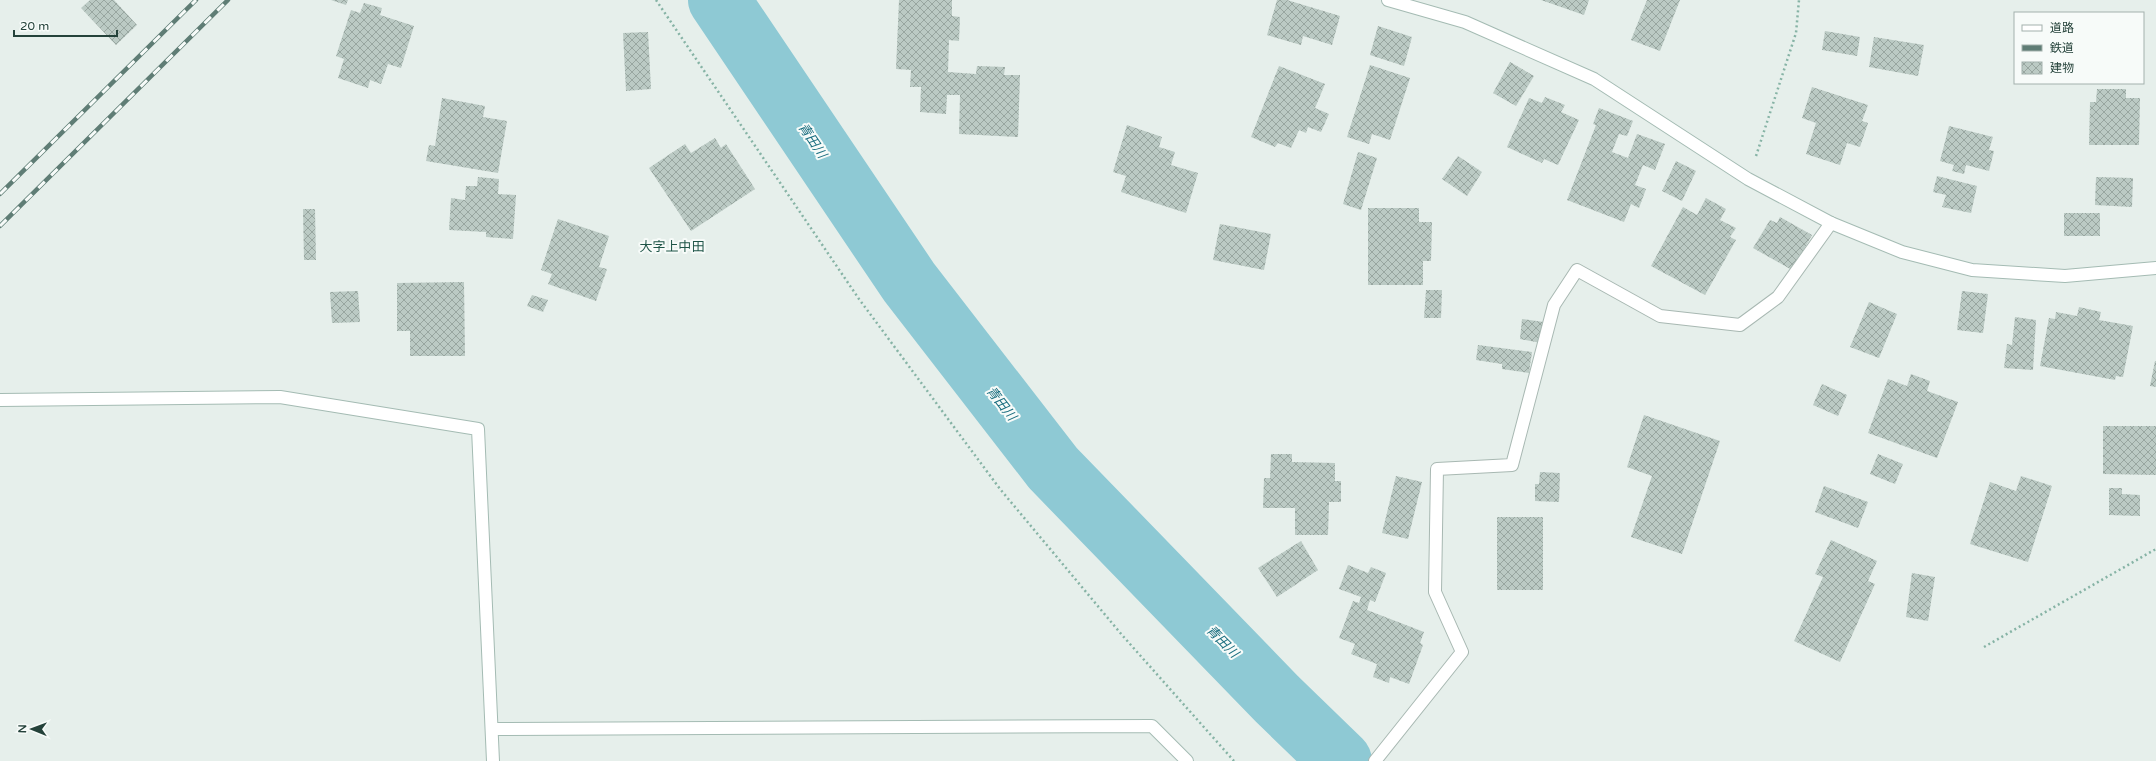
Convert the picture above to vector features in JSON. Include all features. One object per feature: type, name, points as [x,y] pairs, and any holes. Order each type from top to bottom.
[{"type":"street","points":[[1388,0],[1465,22],[1594,79],[1748,179],[1831,223],[1902,252],[1972,270],[2065,276],[2156,268]]},
{"type":"street","points":[[1376,761],[1462,652],[1435,592],[1437,469],[1512,465],[1554,305],[1577,270],[1660,316],[1740,325],[1778,297],[1831,223]]},
{"type":"street","points":[[0,400],[280,397],[478,429],[493,729],[493,761]]},
{"type":"street","points":[[493,729],[1152,726],[1187,761]]},
{"type":"path","points":[[656,0],[859,299],[1000,489],[1122,635],[1234,761]]},
{"type":"path","points":[[1748,179],[1796,33],[1799,0]]},
{"type":"path","points":[[1984,647],[2156,549]]},
{"type":"building","points":[[90,0],[114,0],[137,25],[116,45],[81,8]]},
{"type":"building","points":[[331,0],[348,0],[346,5]]},
{"type":"building","points":[[899,0],[952,0],[952,16],[960,17],[959,41],[949,40],[948,72],[976,74],[977,66],[1005,67],[1004,75],[1020,75],[1018,137],[959,134],[960,95],[947,95],[946,114],[920,112],[921,87],[910,87],[911,70],[896,69]]},
{"type":"building","points":[[1277,0],[1287,0],[1340,16],[1332,45],[1303,36],[1301,45],[1267,35]]},
{"type":"building","points":[[1541,0],[1589,0],[1584,15]]},
{"type":"building","points":[[1647,0],[1680,0],[1660,51],[1631,40]]},
{"type":"building","points":[[364,3],[382,8],[380,15],[414,26],[401,68],[388,64],[381,84],[370,80],[368,88],[338,78],[344,59],[336,56],[351,10],[360,13]]},
{"type":"building","points":[[1378,26],[1412,37],[1404,66],[1370,55]]},
{"type":"building","points":[[1825,31],[1860,37],[1857,56],[1822,50]]},
{"type":"building","points":[[648,32],[651,89],[626,91],[623,33]]},
{"type":"building","points":[[1874,37],[1924,45],[1918,76],[1869,67]]},
{"type":"building","points":[[1510,62],[1534,76],[1516,106],[1493,93]]},
{"type":"building","points":[[1370,65],[1410,78],[1390,140],[1372,134],[1369,144],[1347,137]]},
{"type":"building","points":[[1279,66],[1325,84],[1315,108],[1329,114],[1321,132],[1308,127],[1306,133],[1299,130],[1291,148],[1278,143],[1275,147],[1251,137]]},
{"type":"building","points":[[1812,87],[1868,105],[1862,121],[1868,123],[1860,147],[1847,143],[1840,165],[1806,154],[1816,123],[1802,118]]},
{"type":"building","points":[[2097,89],[2126,89],[2126,98],[2140,98],[2139,145],[2089,145],[2090,102],[2096,102]]},
{"type":"building","points":[[1545,97],[1565,105],[1561,112],[1579,120],[1558,165],[1544,159],[1542,163],[1507,147],[1529,98],[1542,103]]},
{"type":"building","points":[[442,98],[485,106],[483,117],[507,121],[498,173],[426,161],[429,145],[435,146]]},
{"type":"building","points":[[1599,108],[1633,121],[1627,136],[1619,134],[1612,152],[1628,158],[1637,134],[1665,144],[1655,170],[1643,165],[1635,185],[1646,189],[1639,208],[1631,204],[1624,222],[1567,200],[1596,125],[1593,124]]},
{"type":"building","points":[[1127,125],[1162,137],[1159,147],[1175,152],[1171,165],[1198,173],[1186,213],[1121,192],[1126,176],[1113,172]]},
{"type":"building","points":[[1949,126],[1993,137],[1989,150],[1994,151],[1989,171],[1966,165],[1964,174],[1952,171],[1954,165],[1940,161]]},
{"type":"building","points":[[715,138],[721,148],[726,144],[755,189],[691,231],[649,168],[685,144],[691,153]]},
{"type":"building","points":[[1358,152],[1377,158],[1361,210],[1343,204]]},
{"type":"building","points":[[1458,156],[1482,172],[1467,196],[1442,179]]},
{"type":"building","points":[[1676,161],[1696,171],[1682,201],[1662,191]]},
{"type":"building","points":[[1937,176],[1977,186],[1971,213],[1942,207],[1946,195],[1933,192]]},
{"type":"building","points":[[478,177],[499,179],[498,194],[516,195],[513,239],[486,237],[486,232],[449,230],[451,198],[465,200],[466,186],[477,186]]},
{"type":"building","points":[[2096,177],[2133,178],[2132,207],[2095,205]]},
{"type":"building","points":[[1706,198],[1726,209],[1720,220],[1736,228],[1730,237],[1736,240],[1705,295],[1651,266],[1683,207],[1697,215]]},
{"type":"building","points":[[1368,208],[1419,208],[1419,222],[1432,222],[1431,261],[1423,261],[1423,285],[1368,285]]},
{"type":"building","points":[[303,209],[315,209],[316,260],[304,260]]},
{"type":"building","points":[[2064,213],[2100,213],[2100,236],[2064,236]]},
{"type":"building","points":[[1780,217],[1812,235],[1792,270],[1753,248],[1770,220],[1777,223]]},
{"type":"building","points":[[558,219],[609,236],[599,267],[607,269],[596,301],[548,284],[552,274],[541,270]]},
{"type":"building","points":[[1220,224],[1271,234],[1264,270],[1213,260]]},
{"type":"building","points":[[464,282],[465,356],[410,356],[410,331],[397,331],[397,283]]},
{"type":"building","points":[[1426,290],[1442,290],[1441,318],[1424,318]]},
{"type":"building","points":[[358,291],[360,322],[332,323],[330,292]]},
{"type":"building","points":[[1962,291],[1988,294],[1983,333],[1957,330]]},
{"type":"building","points":[[532,295],[548,300],[543,312],[527,306]]},
{"type":"building","points":[[1869,302],[1897,314],[1879,358],[1850,347]]},
{"type":"building","points":[[2079,307],[2101,312],[2099,320],[2133,326],[2123,377],[2116,376],[2115,380],[2040,366],[2049,318],[2055,319],[2056,312],[2077,316]]},
{"type":"building","points":[[2015,317],[2036,320],[2033,370],[2004,368],[2007,344],[2012,345]]},
{"type":"building","points":[[1522,319],[1544,322],[1541,343],[1520,339]]},
{"type":"building","points":[[1478,345],[1532,352],[1529,373],[1502,369],[1502,364],[1476,360]]},
{"type":"building","points":[[2156,361],[2156,387],[2150,386]]},
{"type":"building","points":[[1911,374],[1930,381],[1927,391],[1958,402],[1937,458],[1868,433],[1888,379],[1907,386]]},
{"type":"building","points":[[1822,384],[1847,395],[1838,416],[1813,405]]},
{"type":"building","points":[[1644,415],[1720,441],[1682,554],[1631,537],[1652,476],[1627,467]]},
{"type":"building","points":[[2103,426],[2156,426],[2156,475],[2103,474]]},
{"type":"building","points":[[1271,454],[1292,454],[1292,462],[1335,463],[1335,481],[1341,481],[1341,502],[1329,502],[1328,535],[1295,535],[1295,508],[1263,508],[1264,478],[1270,478]]},
{"type":"building","points":[[1878,454],[1903,464],[1895,484],[1870,474]]},
{"type":"building","points":[[1540,472],[1560,473],[1559,502],[1535,501],[1535,484],[1539,484]]},
{"type":"building","points":[[1396,476],[1422,482],[1408,539],[1382,533]]},
{"type":"building","points":[[2021,476],[2052,486],[2028,562],[1970,544],[1990,482],[2016,491]]},
{"type":"building","points":[[1824,486],[1868,502],[1858,528],[1815,512]]},
{"type":"building","points":[[2109,488],[2122,488],[2122,494],[2140,495],[2140,516],[2109,515]]},
{"type":"building","points":[[1497,517],[1543,517],[1543,590],[1497,590]]},
{"type":"building","points":[[1831,540],[1877,561],[1868,581],[1875,584],[1840,662],[1794,641],[1823,577],[1815,574]]},
{"type":"building","points":[[1301,541],[1318,570],[1277,597],[1258,568]]},
{"type":"building","points":[[1348,565],[1368,573],[1371,567],[1386,573],[1375,602],[1370,600],[1367,610],[1424,632],[1420,643],[1423,645],[1409,684],[1390,677],[1389,683],[1373,677],[1377,664],[1351,654],[1355,644],[1339,638],[1353,601],[1359,603],[1361,597],[1339,589]]},
{"type":"building","points":[[1912,573],[1935,577],[1928,621],[1906,617]]},
{"type":"waterway","name":"青田川","points":[[719,0],[909,282],[1053,468],[1277,699],[1341,761]]},
{"type":"railway","points":[[0,194],[196,0]]},
{"type":"railway","points":[[0,226],[228,0]]},
{"type":"district","name":"大字上中田","points":[[672,246]]}]
